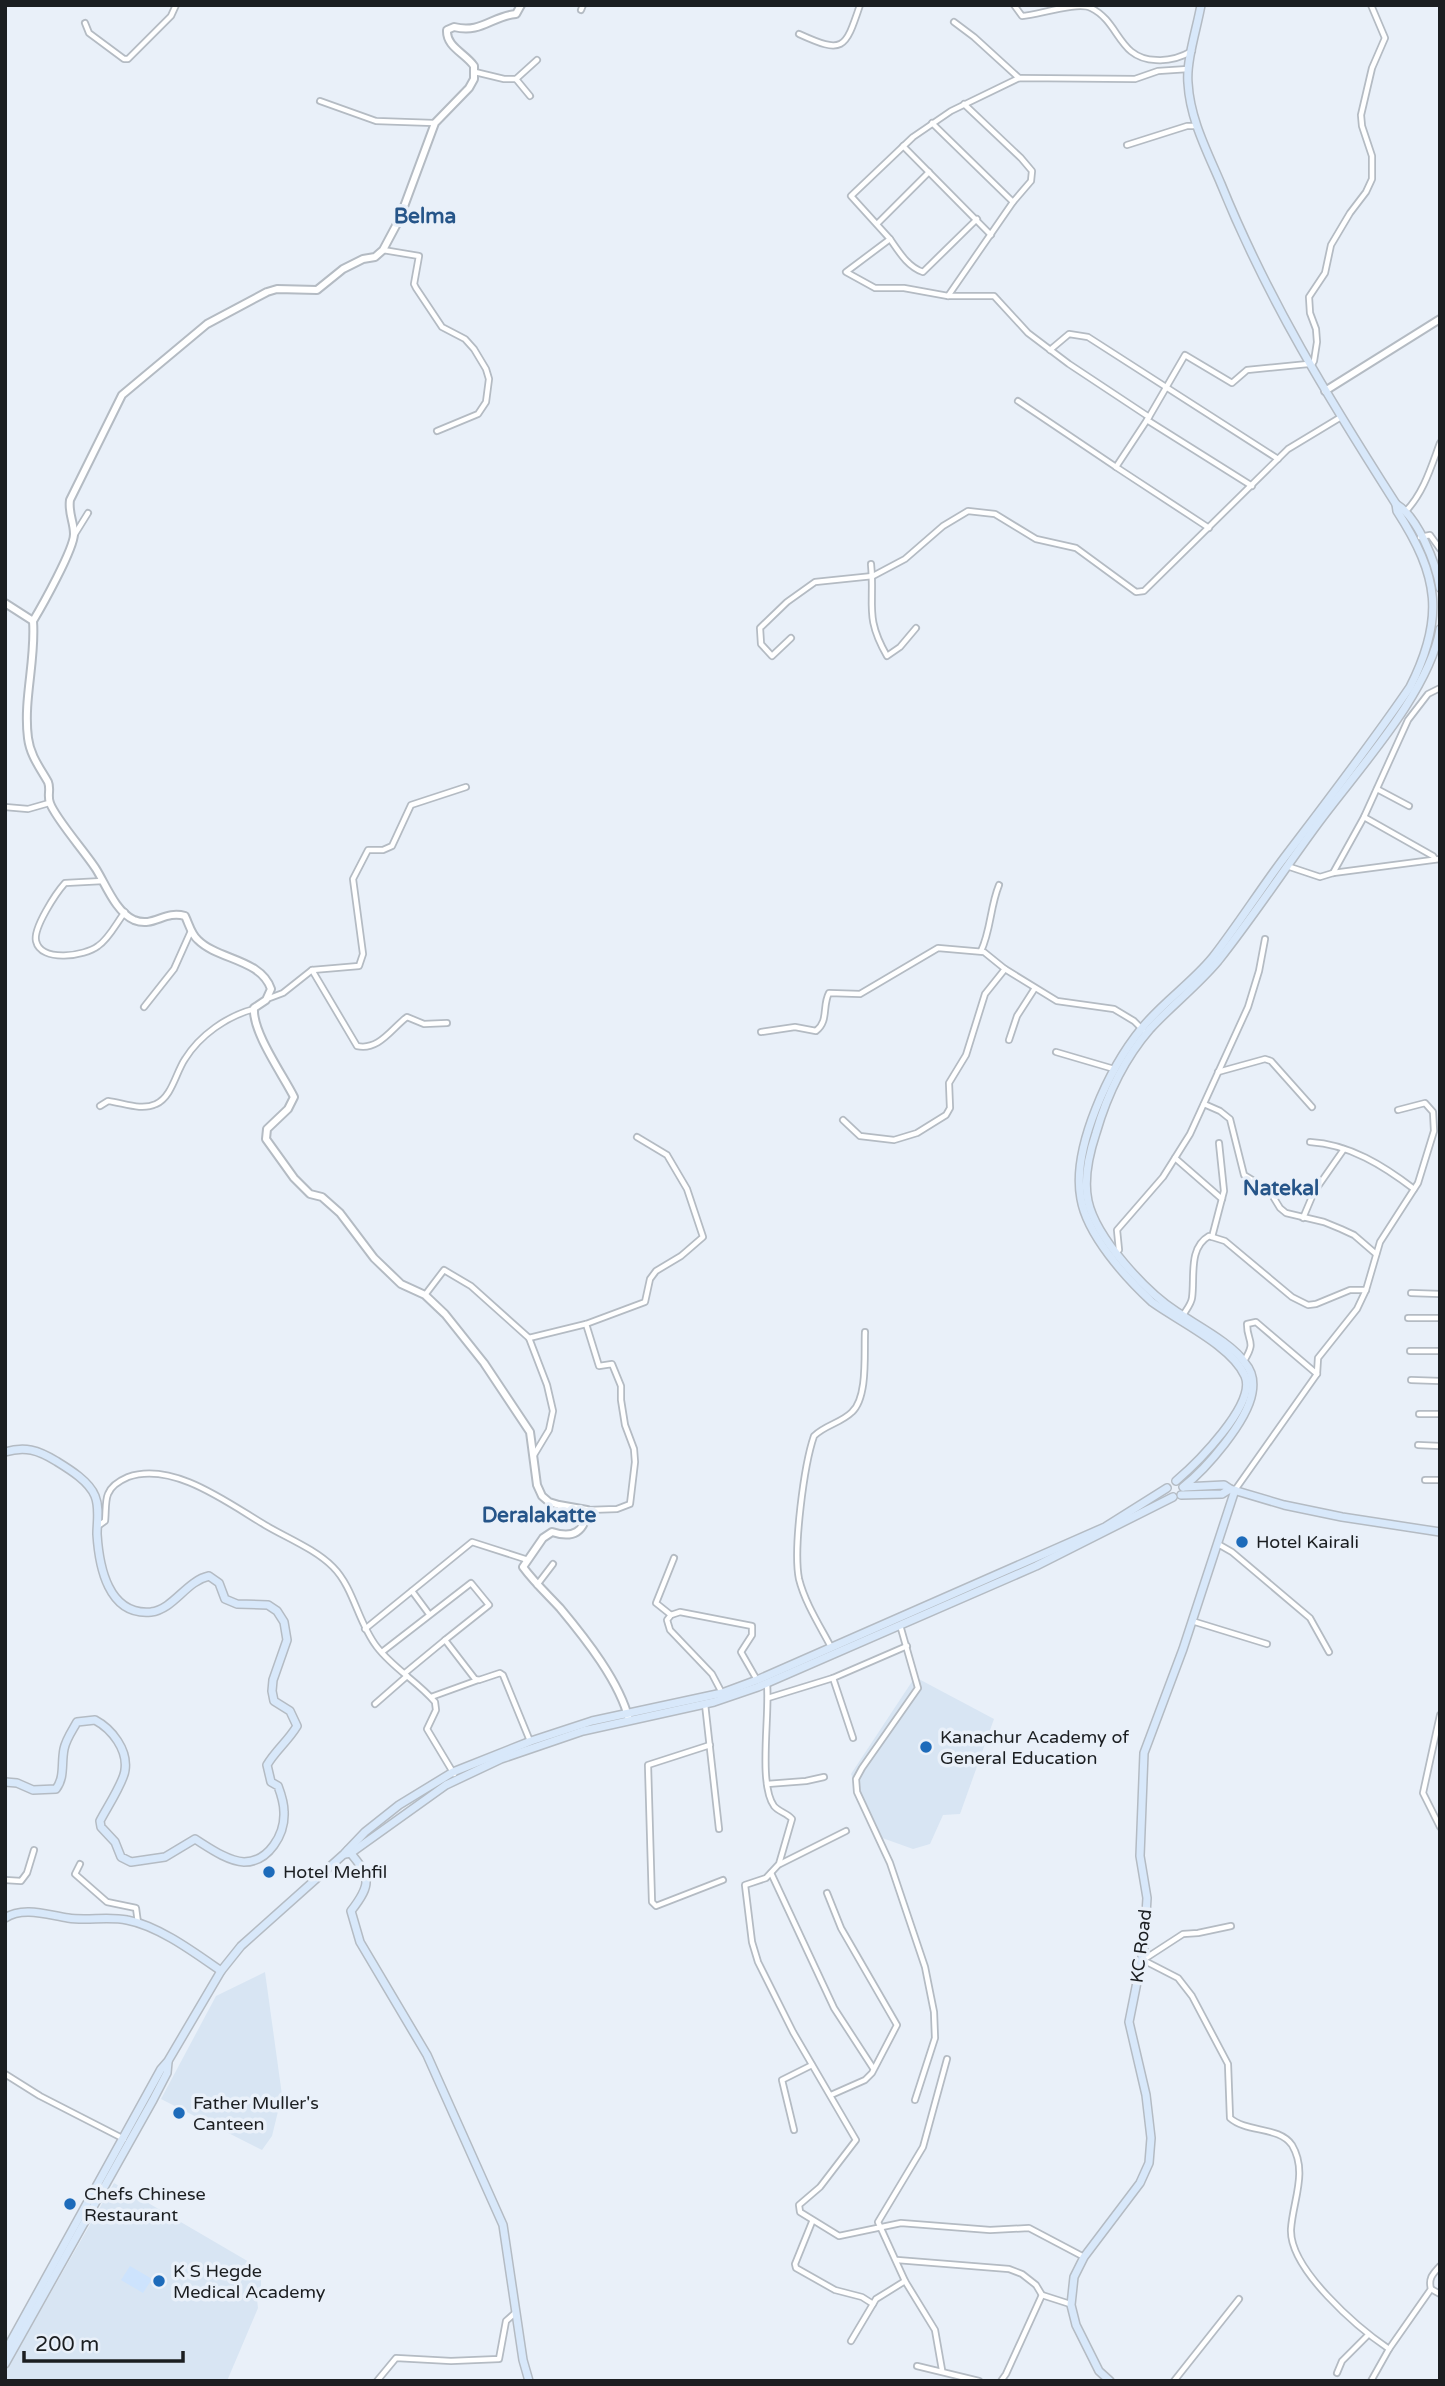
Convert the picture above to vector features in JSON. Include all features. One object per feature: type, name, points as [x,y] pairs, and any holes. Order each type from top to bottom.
[{"type":"main road","points":[[455,1775],[628,1717],[705,1704],[767,1684],[831,1648],[899,1625],[1105,1527],[1167,1488],[1199,1460],[1233,1417],[1244,1396],[1247,1383],[1245,1375],[1231,1358],[1148,1289],[1115,1255],[1088,1220],[1080,1198],[1079,1185],[1091,1122],[1114,1069],[1144,1031],[1218,961],[1400,702],[1426,658],[1433,632],[1435,599],[1418,538],[1405,512],[1396,504],[1309,365],[1245,244],[1197,126],[1190,104],[1187,80],[1201,5]]},
{"type":"main road","points":[[1396,504],[1397,511],[1434,563],[1440,588]]},
{"type":"main road","points":[[1284,864],[1407,703],[1424,677],[1438,643],[1440,629]]},
{"type":"main road","points":[[1115,1255],[1088,1202],[1088,1163],[1109,1094],[1144,1031]]},
{"type":"main road","points":[[1179,1493],[1200,1472],[1235,1427],[1250,1401],[1253,1390],[1252,1377],[1244,1361],[1198,1325],[1181,1318]]},
{"type":"main road","points":[[5,1451],[19,1448],[41,1452],[79,1477],[95,1496],[97,1527],[107,1586],[126,1608],[151,1612],[163,1608],[195,1581],[209,1576],[219,1583],[225,1599],[237,1604],[268,1605],[278,1611],[284,1622],[287,1640],[273,1680],[272,1691],[274,1701],[290,1711],[297,1726],[290,1739],[272,1755],[267,1765],[271,1782],[278,1786],[282,1797],[285,1812],[283,1831],[264,1855],[244,1862],[212,1850],[195,1839],[165,1857],[125,1861],[100,1821],[126,1769],[112,1731],[95,1720],[77,1723],[68,1736],[63,1750],[62,1781],[57,1790],[33,1790],[17,1783],[5,1782]]},
{"type":"main road","points":[[1200,1472],[1201,1480],[1208,1486]]},
{"type":"main road","points":[[1176,1481],[1179,1493]]},
{"type":"main road","points":[[5,2364],[161,2069],[221,1971],[264,1925],[347,1852],[365,1832],[399,1805],[455,1775],[531,1741],[722,1693],[783,1673],[1082,1544],[1179,1493],[1224,1485],[1232,1490],[1284,1505],[1440,1532]]},
{"type":"main road","points":[[1167,1488],[1168,1494],[1222,1494],[1232,1490]]},
{"type":"main road","name":"KC Road","points":[[1110,2381],[1099,2371],[1076,2325],[1071,2305],[1074,2277],[1084,2257],[1140,2183],[1149,2163],[1151,2138],[1146,2095],[1129,2022],[1143,1959],[1147,1898],[1140,1856],[1144,1753],[1218,1544],[1232,1490]]},
{"type":"main road","points":[[347,1852],[362,1867],[367,1886],[364,1895],[351,1911],[360,1941],[427,2055],[503,2225],[515,2313],[529,2381]]},
{"type":"main road","points":[[5,1918],[24,1912],[78,1920],[126,1920],[184,1946],[221,1971]]},
{"type":"main road","points":[[5,2352],[153,2100],[167,2073],[168,2061]]},
{"type":"street","points":[[85,23],[93,36],[124,59],[128,59],[172,16],[176,5]]},
{"type":"street","points":[[74,534],[68,510],[70,500],[122,395],[207,324],[267,292],[288,288],[317,290],[343,270],[363,259],[375,257],[383,250],[399,220],[435,123],[462,97],[474,79],[475,72],[471,61],[451,44],[447,30],[454,27],[469,31],[496,22],[516,14],[521,5]]},
{"type":"street","points":[[799,34],[827,46],[841,44],[848,38],[860,5]]},
{"type":"street","points":[[1014,5],[1022,16],[1074,7],[1092,8],[1107,21],[1130,52],[1144,60],[1179,59],[1192,51]]},
{"type":"street","points":[[1116,467],[1185,355],[1232,383],[1247,370],[1309,365],[1314,361],[1316,329],[1310,313],[1309,297],[1325,272],[1331,245],[1372,179],[1372,156],[1361,115],[1372,68],[1385,38],[1371,5]]},
{"type":"street","points":[[954,22],[1018,78]]},
{"type":"street","points":[[475,72],[516,79],[537,60]]},
{"type":"street","points":[[977,219],[923,272],[916,270],[900,255],[890,239],[851,196],[903,146],[932,123],[1018,78],[1135,79],[1158,71],[1189,69]]},
{"type":"street","points":[[516,79],[530,96]]},
{"type":"street","points":[[320,101],[376,121],[435,123]]},
{"type":"street","points":[[948,296],[1013,202],[1031,181],[1032,171],[964,104]]},
{"type":"street","points":[[932,123],[1013,202]]},
{"type":"street","points":[[1127,145],[1187,126],[1197,126]]},
{"type":"street","points":[[903,146],[991,235]]},
{"type":"street","points":[[877,224],[929,172]]},
{"type":"street","points":[[890,239],[846,272],[875,288],[904,288],[948,296],[994,296],[1028,333],[1050,350],[1252,486]]},
{"type":"street","points":[[383,250],[419,256],[414,284],[416,288],[442,327],[465,339],[486,369],[489,387],[486,402],[478,414],[436,431]]},
{"type":"street","points":[[1325,391],[1440,319]]},
{"type":"street","points":[[1050,350],[1069,334],[1088,337],[1278,459]]},
{"type":"street","points":[[1017,401],[1209,528]]},
{"type":"street","points":[[791,638],[772,656],[761,644],[760,628],[787,602],[815,582],[873,576],[905,559],[943,526],[968,511],[995,514],[1036,538],[1076,548],[1136,592],[1144,591],[1288,449],[1341,417]]},
{"type":"street","points":[[1405,512],[1416,501],[1424,486],[1440,443]]},
{"type":"street","points":[[88,513],[74,534],[46,601],[33,621],[35,642],[27,703],[28,739],[31,752],[50,786],[49,803],[119,907],[134,920],[152,922],[175,913],[185,916],[199,941],[261,974],[269,982],[271,989],[266,1000]]},
{"type":"street","points":[[1418,538],[1430,536],[1440,549]]},
{"type":"street","points":[[871,565],[872,619],[876,637],[887,656],[900,647],[916,628]]},
{"type":"street","points":[[5,603],[33,621]]},
{"type":"street","points":[[1334,873],[1334,867],[1364,817],[1408,720],[1428,694],[1440,688]]},
{"type":"street","points":[[100,1106],[108,1101],[133,1107],[155,1105],[174,1083],[187,1055],[224,1020],[283,993],[312,970],[359,966],[363,954],[353,879],[368,850],[383,850],[392,845],[411,804],[466,787]]},
{"type":"street","points":[[1377,789],[1409,806]]},
{"type":"street","points":[[5,807],[28,809],[49,803]]},
{"type":"street","points":[[1364,817],[1437,859]]},
{"type":"street","points":[[1284,864],[1320,877],[1437,859]]},
{"type":"street","points":[[104,881],[65,883],[49,905],[36,934],[40,948],[54,956],[67,957],[98,947],[125,912]]},
{"type":"street","points":[[999,886],[993,900],[988,937],[981,951],[1057,1001],[1114,1009],[1144,1031]]},
{"type":"street","points":[[144,1007],[174,969],[191,930]]},
{"type":"street","points":[[1115,1255],[1117,1230],[1163,1177],[1190,1134],[1248,1007],[1265,939]]},
{"type":"street","points":[[761,1032],[796,1027],[816,1031],[824,1021],[829,993],[860,994],[938,948],[984,952]]},
{"type":"street","points":[[843,1119],[860,1136],[894,1140],[917,1133],[946,1115],[950,1108],[949,1083],[966,1055],[985,994],[1005,969]]},
{"type":"street","points":[[312,970],[357,1046],[361,1048],[374,1045],[407,1017],[424,1024],[447,1023]]},
{"type":"street","points":[[1009,1041],[1017,1016],[1035,988]]},
{"type":"street","points":[[254,1008],[256,1025],[294,1097],[288,1110],[267,1129],[266,1139],[294,1178],[310,1194],[323,1197],[340,1213],[374,1258],[401,1284],[425,1295],[445,1314],[484,1363],[530,1432],[537,1485],[542,1496],[548,1502],[587,1510],[617,1509],[630,1504],[634,1449],[625,1425],[621,1386],[612,1364],[599,1366],[586,1324]]},
{"type":"street","points":[[1056,1052],[1114,1069]]},
{"type":"street","points":[[1217,1072],[1265,1059],[1270,1061],[1312,1107]]},
{"type":"street","points":[[1232,1490],[1317,1374],[1318,1359],[1357,1309],[1366,1290],[1380,1242],[1418,1183],[1434,1131],[1433,1112],[1425,1103],[1398,1110]]},
{"type":"street","points":[[1204,1104],[1230,1119],[1244,1174],[1269,1190],[1280,1208],[1286,1213],[1324,1222],[1354,1235],[1376,1255]]},
{"type":"street","points":[[528,1338],[586,1324],[645,1302],[650,1279],[656,1271],[681,1256],[703,1237],[687,1189],[667,1155],[637,1137]]},
{"type":"street","points":[[1310,1142],[1330,1143],[1344,1149],[1388,1169],[1414,1189]]},
{"type":"street","points":[[1212,1237],[1224,1191],[1219,1143]]},
{"type":"street","points":[[1303,1217],[1314,1192],[1344,1149]]},
{"type":"street","points":[[1175,1158],[1222,1199]]},
{"type":"street","points":[[1181,1318],[1192,1301],[1196,1252],[1200,1241],[1209,1236],[1225,1241],[1292,1297],[1308,1305],[1350,1290],[1366,1290]]},
{"type":"street","points":[[425,1295],[444,1270],[471,1286],[528,1338],[547,1385],[553,1411],[549,1430],[534,1455]]},
{"type":"street","points":[[1411,1293],[1440,1294]]},
{"type":"street","points":[[1408,1318],[1440,1318]]},
{"type":"street","points":[[1244,1361],[1251,1350],[1252,1340],[1247,1324],[1256,1322],[1317,1374]]},
{"type":"street","points":[[831,1648],[806,1600],[799,1578],[804,1485],[814,1436],[851,1414],[857,1405],[864,1377],[864,1332]]},
{"type":"street","points":[[1410,1351],[1440,1351]]},
{"type":"street","points":[[1411,1380],[1440,1381]]},
{"type":"street","points":[[1419,1414],[1440,1414]]},
{"type":"street","points":[[1418,1445],[1440,1446]]},
{"type":"street","points":[[97,1527],[105,1521],[108,1494],[119,1480],[141,1472],[179,1479],[226,1501],[334,1568],[354,1601],[365,1629],[382,1652],[435,1702],[436,1710],[427,1729],[455,1775]]},
{"type":"street","points":[[1425,1480],[1440,1480]]},
{"type":"street","points":[[587,1510],[586,1523],[580,1530],[564,1536],[552,1532],[543,1538],[523,1567],[605,1667],[628,1717]]},
{"type":"street","points":[[365,1629],[472,1542],[528,1560]]},
{"type":"street","points":[[1218,1544],[1232,1552],[1310,1618],[1329,1652]]},
{"type":"street","points":[[671,1615],[656,1603],[674,1558]]},
{"type":"street","points":[[537,1585],[553,1564]]},
{"type":"street","points":[[375,1704],[405,1674],[489,1605],[471,1583],[382,1652]]},
{"type":"street","points":[[412,1591],[429,1614]]},
{"type":"street","points":[[722,1693],[712,1674],[670,1630],[667,1620],[671,1615],[680,1612],[752,1626],[752,1635],[741,1652],[757,1680]]},
{"type":"street","points":[[1192,1621],[1267,1644]]},
{"type":"street","points":[[899,1625],[918,1688],[862,1768],[856,1783],[860,1800],[890,1863],[917,1943],[934,2012],[935,2038],[915,2099]]},
{"type":"street","points":[[445,1640],[470,1674],[479,1680]]},
{"type":"street","points":[[768,1698],[833,1678],[907,1646]]},
{"type":"street","points":[[431,1697],[500,1673],[531,1741]]},
{"type":"street","points":[[833,1678],[853,1738]]},
{"type":"street","points":[[767,1684],[768,1784],[776,1809],[792,1819],[779,1864]]},
{"type":"street","points":[[705,1704],[719,1829]]},
{"type":"street","points":[[1440,1715],[1423,1793],[1440,1827]]},
{"type":"street","points":[[710,1745],[652,1763],[647,1768],[652,1902],[656,1906],[723,1880]]},
{"type":"street","points":[[768,1784],[824,1777]]},
{"type":"street","points":[[1431,1809],[1440,1806]]},
{"type":"street","points":[[846,1831],[779,1864],[766,1878],[745,1885],[752,1942],[758,1962],[812,2065],[856,2140],[820,2187],[799,2205],[800,2213],[839,2236],[901,2223],[990,2230],[1029,2228],[1084,2257]]},
{"type":"street","points":[[5,1880],[21,1881],[27,1873],[34,1850]]},
{"type":"street","points":[[80,1864],[75,1874],[107,1902],[136,1908],[138,1924]]},
{"type":"street","points":[[771,1873],[834,2008],[873,2069]]},
{"type":"street","points":[[827,1893],[841,1928],[897,2025],[865,2080],[831,2095]]},
{"type":"street","points":[[1231,1926],[1183,1934],[1143,1959],[1178,1978],[1192,1996],[1228,2064],[1230,2118],[1238,2125],[1278,2134],[1292,2146],[1297,2159],[1300,2185],[1292,2224],[1293,2243],[1298,2255],[1321,2289],[1368,2335],[1389,2349]]},
{"type":"street","points":[[942,2370],[935,2330],[905,2281],[878,2222],[923,2147],[947,2059]]},
{"type":"street","points":[[794,2130],[782,2080],[812,2065]]},
{"type":"street","points":[[5,2074],[40,2096],[124,2138]]},
{"type":"street","points":[[812,2222],[795,2264],[796,2268],[835,2290],[862,2297],[873,2304]]},
{"type":"street","points":[[897,2260],[1009,2269],[1029,2279],[1042,2295],[1071,2305]]},
{"type":"street","points":[[1440,2266],[1429,2282],[1431,2289],[1440,2294]]},
{"type":"street","points":[[851,2341],[873,2304],[885,2292],[905,2281]]},
{"type":"street","points":[[1371,2381],[1389,2349],[1431,2289]]},
{"type":"street","points":[[1001,2381],[1042,2295]]},
{"type":"street","points":[[1174,2381],[1239,2299]]},
{"type":"street","points":[[377,2381],[396,2358],[451,2361],[499,2358],[506,2321],[515,2313]]},
{"type":"street","points":[[1337,2373],[1342,2361],[1368,2335]]},
{"type":"street","points":[[917,2366],[979,2381]]},
{"type":"shaded area","name":"Kanachur Academy of General Education","points":[[915,1677],[994,1719],[960,1814],[943,1815],[930,1844],[913,1849],[874,1835],[851,1774]]},
{"type":"shaded area","points":[[265,1972],[282,2095],[272,2136],[262,2150],[161,2099],[216,1996]]},
{"type":"shaded area","name":"K S Hegde Medical Academy","points":[[114,2183],[261,2269],[258,2308],[227,2381],[5,2381],[5,2372]]},
{"type":"shaded area","points":[[130,2266],[152,2279],[143,2293],[121,2280]]},
{"type":"place","name":"Hotel Kairali","points":[[1242,1542]]},
{"type":"place","name":"Kanachur Academy of General Education","points":[[926,1747]]},
{"type":"place","name":"Hotel Mehfil","points":[[269,1872]]},
{"type":"place","name":"Father Muller's Canteen","points":[[179,2113]]},
{"type":"place","name":"Chefs Chinese Restaurant","points":[[70,2204]]},
{"type":"place","name":"K S Hegde Medical Academy","points":[[159,2281]]},
{"type":"district","name":"Belma","points":[[425,216]]},
{"type":"district","name":"Natekal","points":[[1281,1188]]},
{"type":"district","name":"Deralakatte","points":[[539,1515]]}]
